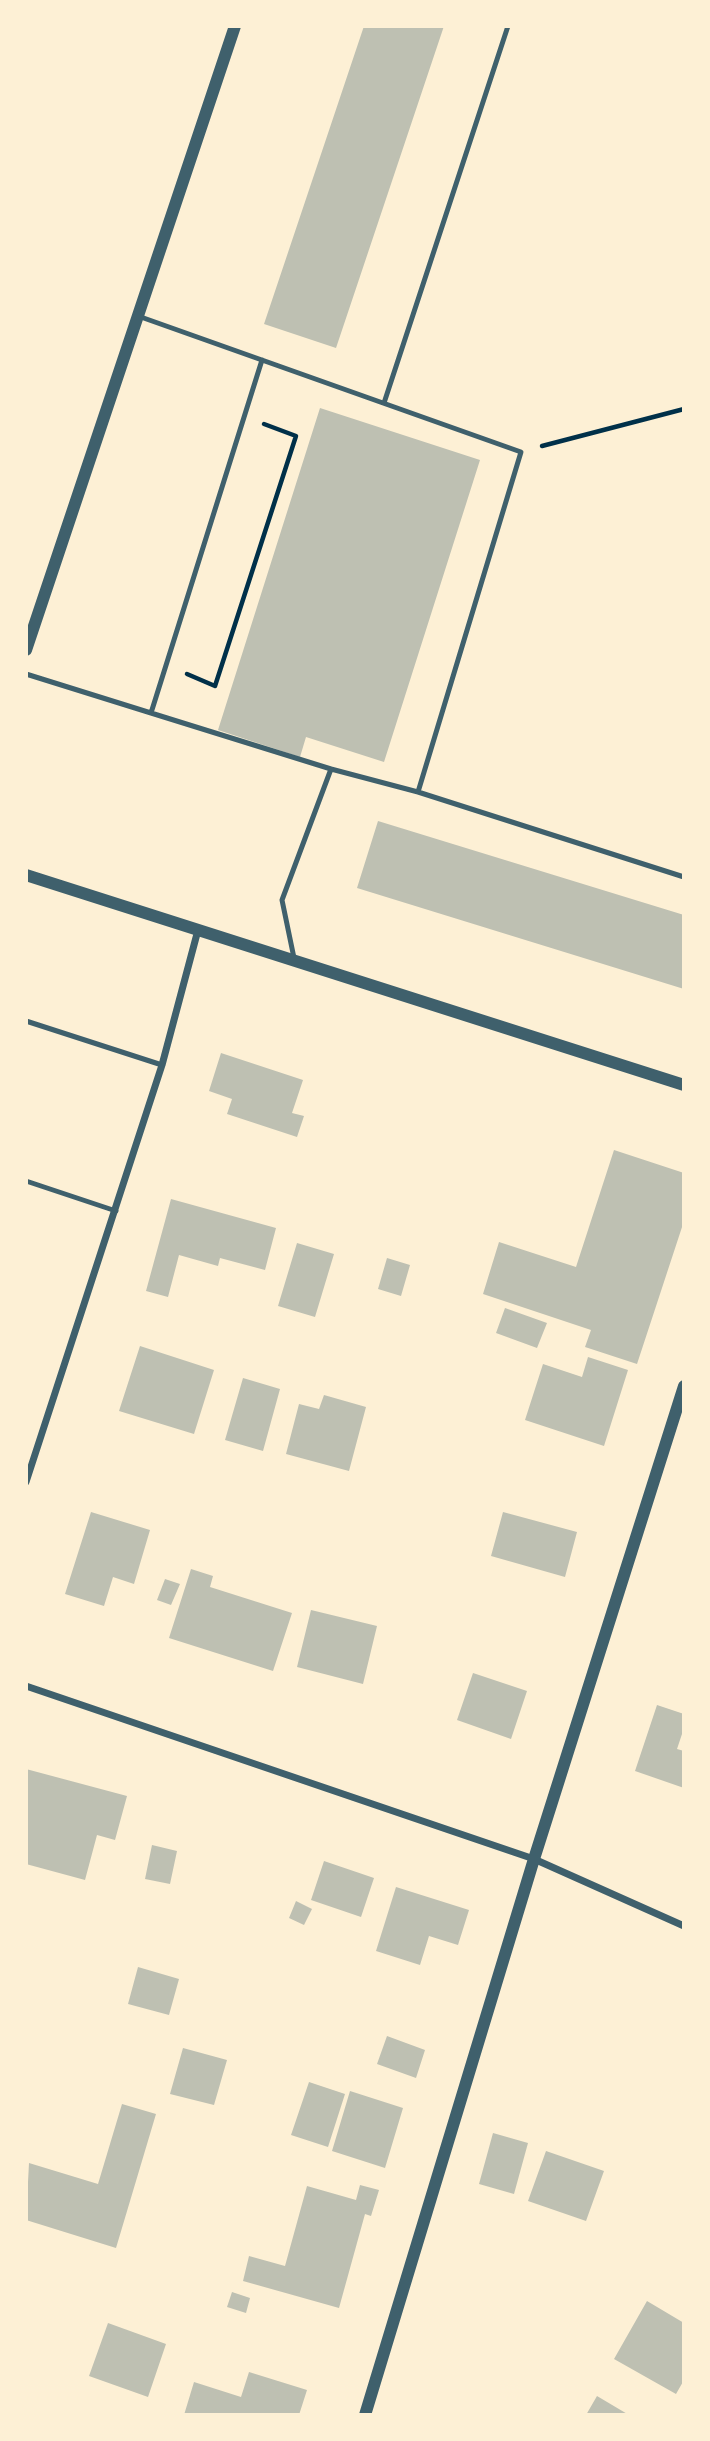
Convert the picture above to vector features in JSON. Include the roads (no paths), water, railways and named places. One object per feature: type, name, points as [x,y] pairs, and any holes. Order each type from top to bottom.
[{"type":"street","points":[[26,650],[235,26]]},
{"type":"street","points":[[26,875],[684,1085]]},
{"type":"street","points":[[26,1482],[117,1211],[162,1065],[198,930]]},
{"type":"street","points":[[365,2415],[534,1859],[684,1386]]},
{"type":"street","points":[[26,1686],[534,1859],[684,1926]]},
{"type":"lane","points":[[384,403],[508,26]]},
{"type":"lane","points":[[138,316],[521,452],[418,792]]},
{"type":"lane","points":[[151,713],[262,360]]},
{"type":"lane","points":[[26,674],[331,769],[418,792],[684,877]]},
{"type":"lane","points":[[294,960],[282,900],[331,769]]},
{"type":"lane","points":[[26,1021],[162,1065]]},
{"type":"lane","points":[[26,1181],[117,1211]]}]
